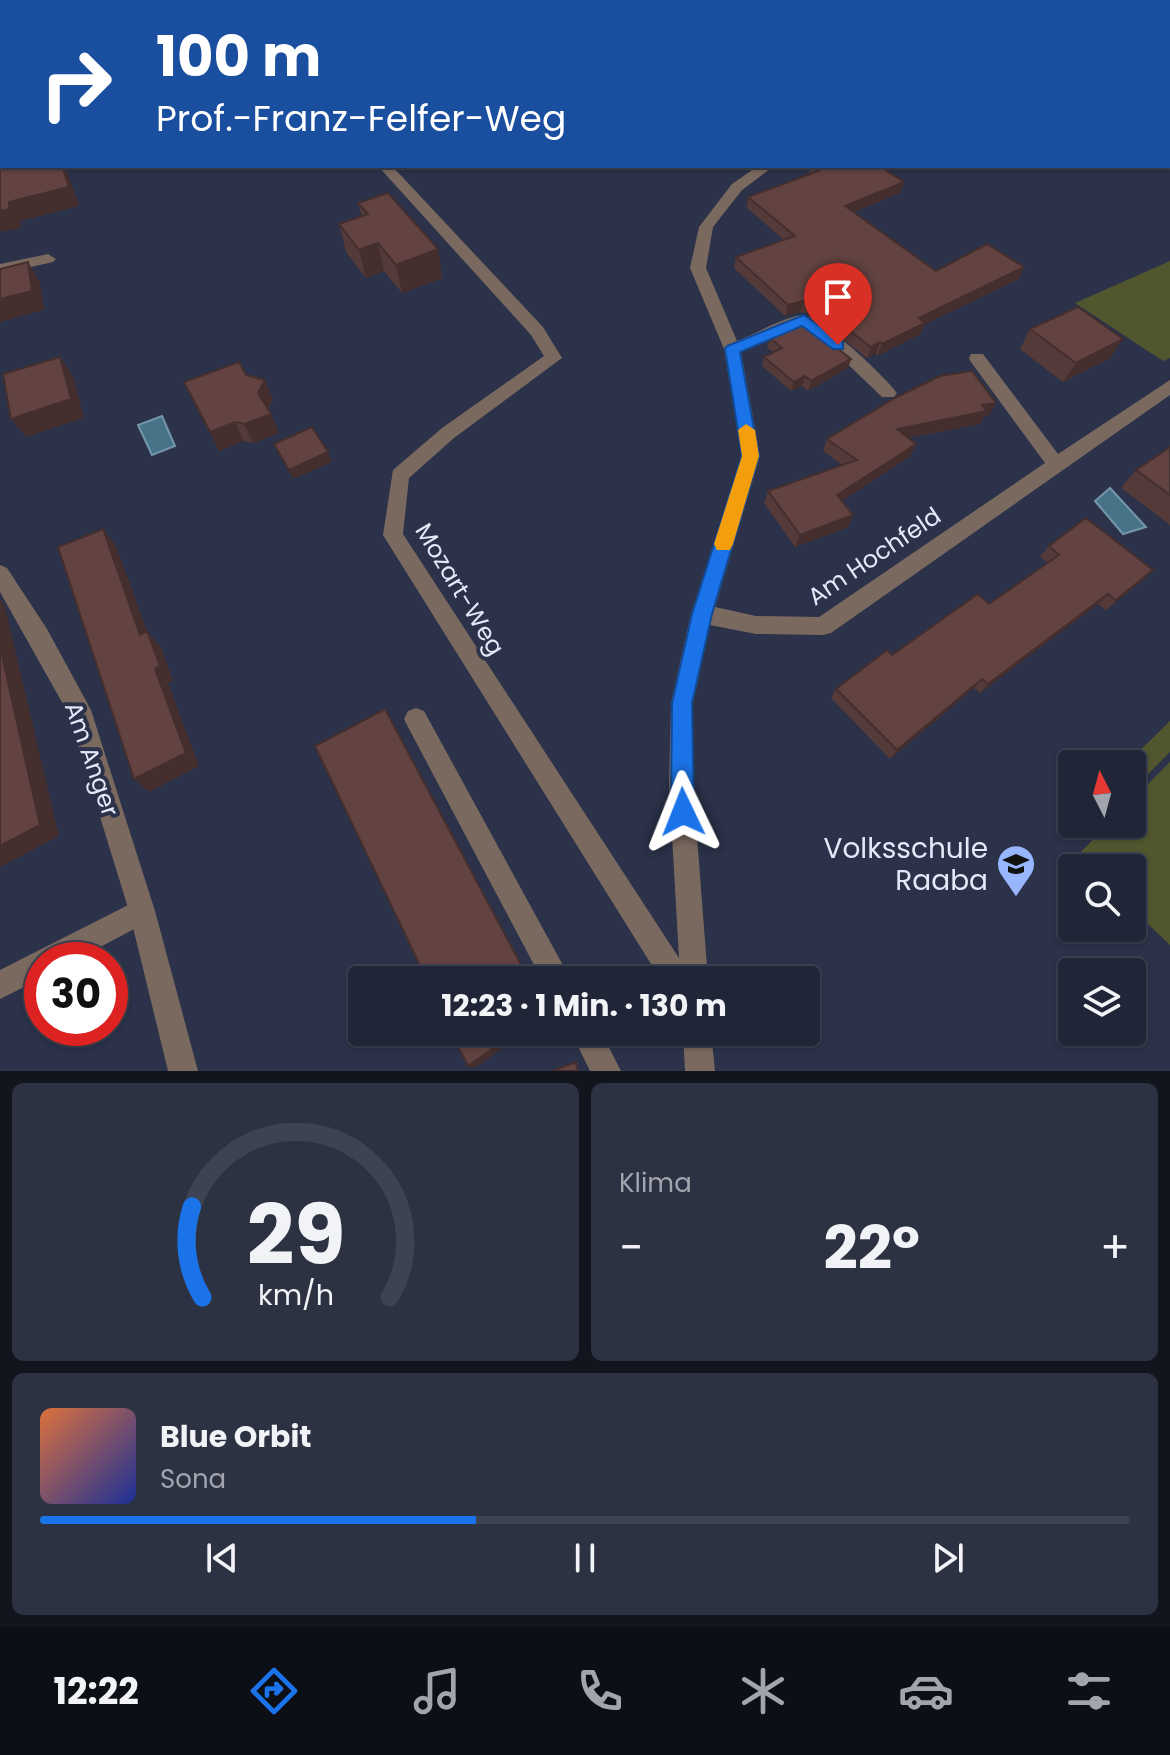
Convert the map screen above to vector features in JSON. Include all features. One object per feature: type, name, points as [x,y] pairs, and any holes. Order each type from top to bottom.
[{"type":"street","name":"Mozart-Weg","points":[[387,168],[537,331],[554,358],[448,433],[400,475],[393,535],[668,966]]},
{"type":"street","points":[[693,966],[681,784],[682,703],[702,614],[751,456],[732,349],[698,268],[706,227],[737,187],[764,168]]},
{"type":"street","points":[[0,269],[48,259]]},
{"type":"street","points":[[732,349],[804,320],[838,345],[888,393]]},
{"type":"street","points":[[977,358],[1055,463]]},
{"type":"street","name":"Am Hochfeld","points":[[702,614],[756,625],[823,626],[1170,386]]},
{"type":"street","name":"Am Anger","points":[[0,574],[39,636],[79,710],[142,911],[183,1071]]},
{"type":"street","points":[[416,719],[549,966]]},
{"type":"street","points":[[83,942],[142,911]]},
{"type":"street","points":[[0,985],[24,972]]},
{"type":"street","points":[[593,1046],[606,1071]]},
{"type":"street","points":[[698,1046],[700,1071]]},
{"type":"green space","points":[[1170,261],[1170,358],[1163,361],[1075,303]]},
{"type":"green space","points":[[1170,721],[1170,752],[1146,776],[1146,750],[1140,750]]},
{"type":"green space","points":[[1170,762],[1170,945],[1146,922],[1146,854],[1079,854],[1094,838],[1146,838],[1146,786]]},
{"type":"water","points":[[162,416],[175,446],[152,455],[138,425]]},
{"type":"water","points":[[1110,488],[1146,527],[1123,534],[1095,501]]},
{"type":"building","points":[[0,168],[63,168],[69,187],[9,202],[9,209],[0,211]]},
{"type":"building","points":[[815,168],[882,168],[904,182],[845,206],[936,271],[987,244],[1024,267],[919,318],[925,323],[871,347],[813,303],[803,301],[788,305],[736,257],[795,236],[748,197],[819,171]]},
{"type":"building","points":[[388,193],[438,249],[396,265],[378,243],[359,250],[339,224],[368,214],[358,203]]},
{"type":"building","points":[[28,262],[32,291],[0,299],[0,269]]},
{"type":"building","points":[[1078,307],[1123,339],[1076,363],[1030,329]]},
{"type":"building","points":[[804,321],[851,359],[811,381],[805,376],[794,382],[764,357],[782,348],[770,338]]},
{"type":"building","points":[[60,357],[71,399],[11,419],[3,374]]},
{"type":"building","points":[[239,362],[246,375],[265,380],[258,393],[271,414],[244,424],[235,422],[210,432],[184,382]]},
{"type":"building","points":[[972,371],[996,403],[982,405],[987,411],[897,429],[916,444],[837,495],[853,515],[800,535],[768,491],[857,460],[827,439],[895,398],[940,376]]},
{"type":"building","points":[[312,427],[328,452],[289,470],[274,444]]},
{"type":"building","points":[[1170,447],[1170,495],[1136,470]]},
{"type":"building","points":[[1086,518],[1153,570],[1116,600],[1108,594],[988,684],[982,679],[897,750],[836,689],[887,650],[892,655],[978,594],[989,604],[1059,555],[1049,546]]},
{"type":"building","points":[[103,529],[140,635],[147,631],[160,666],[155,669],[186,753],[134,779],[58,547]]},
{"type":"building","points":[[0,647],[40,825],[0,846]]},
{"type":"building","points":[[385,709],[522,966],[420,966],[315,746]]},
{"type":"building","points":[[458,1046],[496,1046],[468,1066]]},
{"type":"building","points":[[576,1062],[578,1071],[552,1071]]},
{"type":"slow traffic","points":[[723,544],[751,456],[746,430]]},
{"type":"place","name":"Volksschule Raaba","points":[[1016,898]]},
{"type":"route","points":[[683,812],[682,703],[702,614],[751,456],[732,349],[804,320],[838,345]]}]
